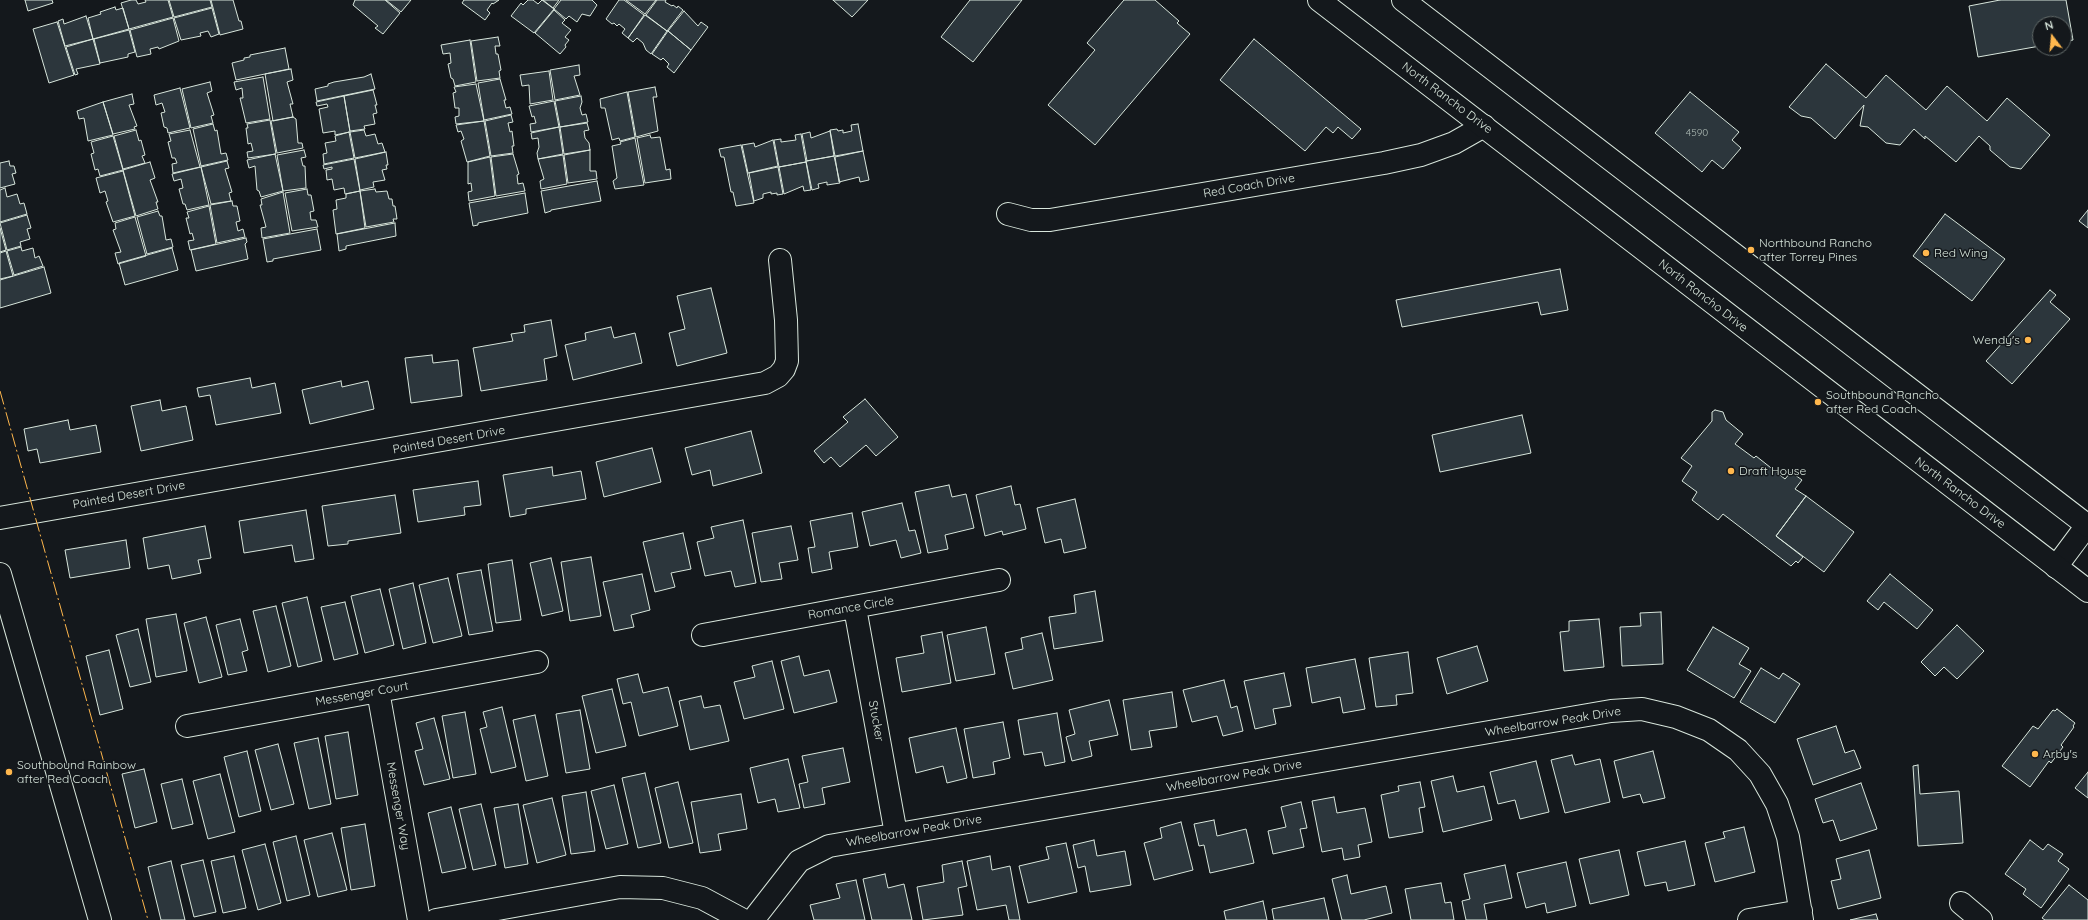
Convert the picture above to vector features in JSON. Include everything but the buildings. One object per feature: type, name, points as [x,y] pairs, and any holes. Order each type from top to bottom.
[{"type":"street","name":"North Rancho Drive","points":[[1319,0],[2088,591]]},
{"type":"street","points":[[1403,0],[2088,525],[2056,566]]},
{"type":"street","name":"Red Coach Drive","points":[[1008,214],[1031,220],[1050,220],[1384,163],[1421,155],[1454,143],[1484,126]]},
{"type":"street","name":"Painted Desert Drive","points":[[0,518],[766,383],[778,376],[784,369],[787,361],[786,320],[780,260]]},
{"type":"street","points":[[0,574],[100,920]]},
{"type":"street","name":"Romance Circle","points":[[703,635],[855,608],[999,580]]},
{"type":"street","name":"Stucker","points":[[855,608],[896,834]]},
{"type":"street","name":"Messenger Court","points":[[187,726],[537,662]]},
{"type":"street","name":"Messenger Way","points":[[378,691],[418,920]]},
{"type":"street","name":"Wheelbarrow Peak Drive","points":[[752,920],[799,862],[829,846],[1611,710],[1642,709],[1676,717],[1709,730],[1738,750],[1760,774],[1777,804],[1788,837],[1802,916]]},
{"type":"street","points":[[436,920],[620,886],[663,888],[702,898],[743,920]]},
{"type":"street","points":[[1961,903],[1982,920]]},
{"type":"street","points":[[1749,920],[1802,916]]},
{"type":"power","points":[[0,391],[148,920]]},
{"type":"place","name":"Northbound Rancho after Torrey Pines","points":[[1751,250]]},
{"type":"place","name":"Red Wing","points":[[1926,253]]},
{"type":"place","name":"Wendy's","points":[[2028,340]]},
{"type":"place","name":"Southbound Rancho after Red Coach","points":[[1818,402]]},
{"type":"place","name":"Draft House","points":[[1731,471]]},
{"type":"place","name":"Arby's","points":[[2035,754]]},
{"type":"place","name":"Southbound Rainbow after Red Coach","points":[[9,772]]}]
